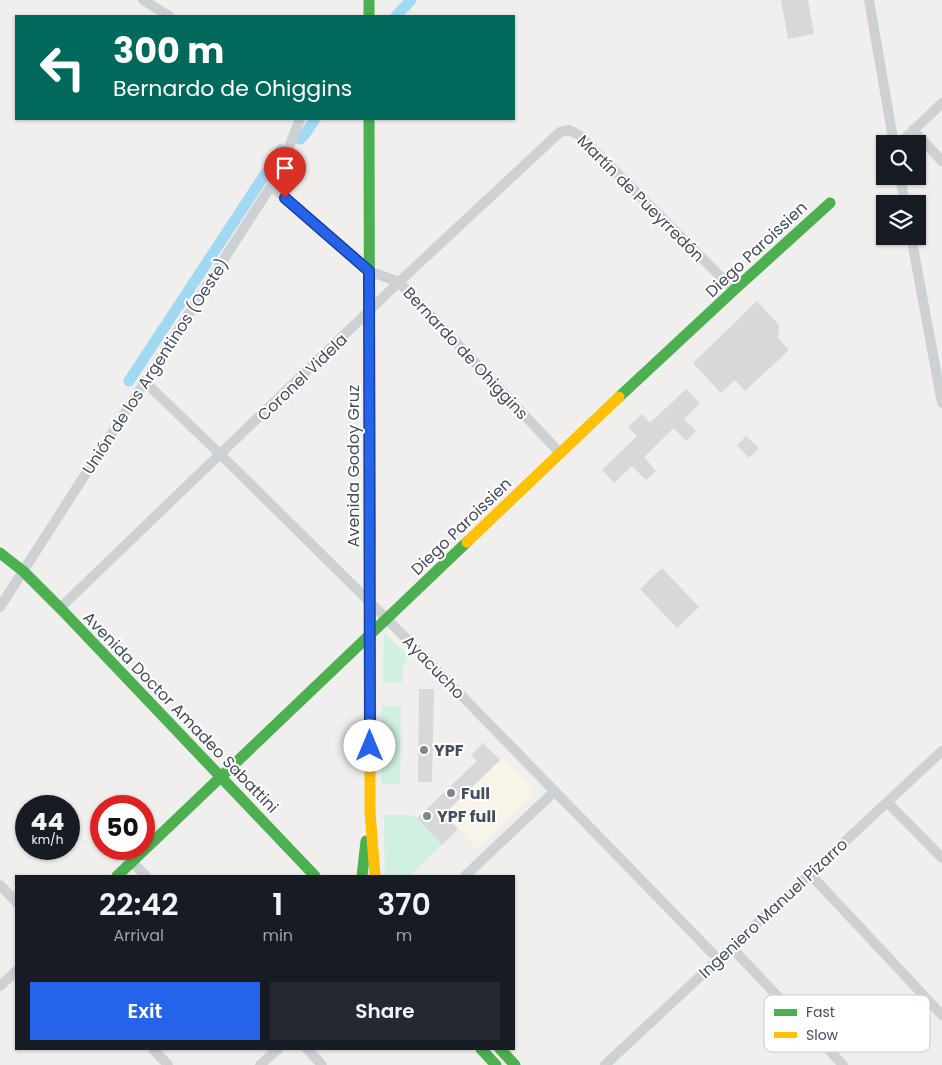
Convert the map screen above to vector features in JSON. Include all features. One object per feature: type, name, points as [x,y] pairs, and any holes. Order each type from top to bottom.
[{"type":"main road","points":[[369,0],[369,15]]},
{"type":"main road","name":"Avenida Godoy Gruz","points":[[369,120],[370,812],[376,875]]},
{"type":"main road","name":"Diego Paroissien","points":[[118,875],[560,453],[830,203]]},
{"type":"main road","name":"Avenida Doctor Amadeo Sabattini","points":[[0,553],[23,571],[60,608],[314,875]]},
{"type":"main road","name":"Avenida Godoy Gruz","points":[[362,875],[370,812]]},
{"type":"main road","points":[[482,1050],[496,1065]]},
{"type":"main road","points":[[501,1050],[515,1065]]},
{"type":"street","points":[[143,0],[167,15]]},
{"type":"street","points":[[869,0],[892,135]]},
{"type":"street","points":[[908,135],[942,103]]},
{"type":"street","name":"Unión de los Argentinos (Oeste)","points":[[0,607],[271,186],[281,167],[300,120]]},
{"type":"street","name":"Coronel Videla","points":[[60,608],[399,282],[560,132],[569,130]]},
{"type":"street","name":"Martín de Pueyrredón","points":[[569,130],[579,135],[734,290]]},
{"type":"street","points":[[913,130],[942,162]]},
{"type":"street","name":"Bernardo de Ohiggins","points":[[271,186],[369,271],[399,282],[560,453]]},
{"type":"street","points":[[913,245],[942,403]]},
{"type":"street","name":"Ayacucho","points":[[144,382],[221,455],[387,619],[718,959]]},
{"type":"street","name":"Ingeniero Manuel Pizarro","points":[[605,1065],[942,751]]},
{"type":"street","points":[[466,875],[555,791]]},
{"type":"street","points":[[887,802],[942,858]]},
{"type":"street","points":[[132,862],[145,875]]},
{"type":"street","points":[[810,874],[923,995]]},
{"type":"street","points":[[0,885],[15,901]]},
{"type":"street","points":[[731,948],[776,995]]},
{"type":"street","points":[[0,986],[15,972]]},
{"type":"street","points":[[930,1002],[942,1015]]},
{"type":"street","points":[[154,1050],[168,1065]]},
{"type":"street","points":[[260,1065],[277,1050]]},
{"type":"street","points":[[308,1050],[322,1065]]},
{"type":"street","points":[[831,1052],[843,1065]]},
{"type":"shaded area","points":[[503,758],[531,786],[531,797],[477,849],[445,813]]},
{"type":"green space","points":[[384,633],[409,657],[403,667],[402,683],[383,682]]},
{"type":"green space","points":[[382,706],[401,707],[400,784],[382,784]]},
{"type":"green space","points":[[384,815],[412,815],[442,845],[410,875],[385,875]]},
{"type":"building","points":[[781,0],[808,0],[814,34],[788,39]]},
{"type":"building","points":[[757,301],[779,325],[778,338],[789,350],[745,391],[735,380],[721,393],[693,363]]},
{"type":"building","points":[[686,389],[700,403],[684,419],[696,431],[686,441],[674,428],[644,457],[656,471],[646,480],[632,466],[614,483],[602,470],[637,436],[628,427],[642,414],[650,423]]},
{"type":"building","points":[[746,436],[759,448],[749,458],[737,445]]},
{"type":"building","points":[[662,568],[699,607],[677,628],[640,589]]},
{"type":"building","points":[[419,689],[434,689],[432,782],[418,782]]},
{"type":"building","points":[[483,743],[500,760],[444,814],[458,829],[442,845],[417,818],[477,761],[471,755]]},
{"type":"waterway","points":[[397,15],[411,0]]},
{"type":"waterway","points":[[300,139],[314,120]]},
{"type":"waterway","points":[[129,381],[281,150]]},
{"type":"traffic: fast","points":[[369,0],[369,15]]},
{"type":"traffic: fast","points":[[369,120],[370,546]]},
{"type":"traffic: fast","points":[[619,397],[830,203]]},
{"type":"traffic: fast","points":[[118,875],[467,542]]},
{"type":"traffic: fast","points":[[0,553],[23,571],[60,608],[314,875]]},
{"type":"traffic: fast","points":[[362,875],[366,841]]},
{"type":"traffic: fast","points":[[482,1050],[496,1065]]},
{"type":"traffic: fast","points":[[501,1050],[515,1065]]},
{"type":"traffic: slow","points":[[467,542],[619,397]]},
{"type":"traffic: slow","points":[[370,546],[370,812],[375,875]]},
{"type":"place","name":"YPF","points":[[424,750]]},
{"type":"place","name":"Full","points":[[451,793]]},
{"type":"place","name":"YPF full","points":[[427,816]]},
{"type":"route","points":[[285,198],[369,271],[370,746]]}]
